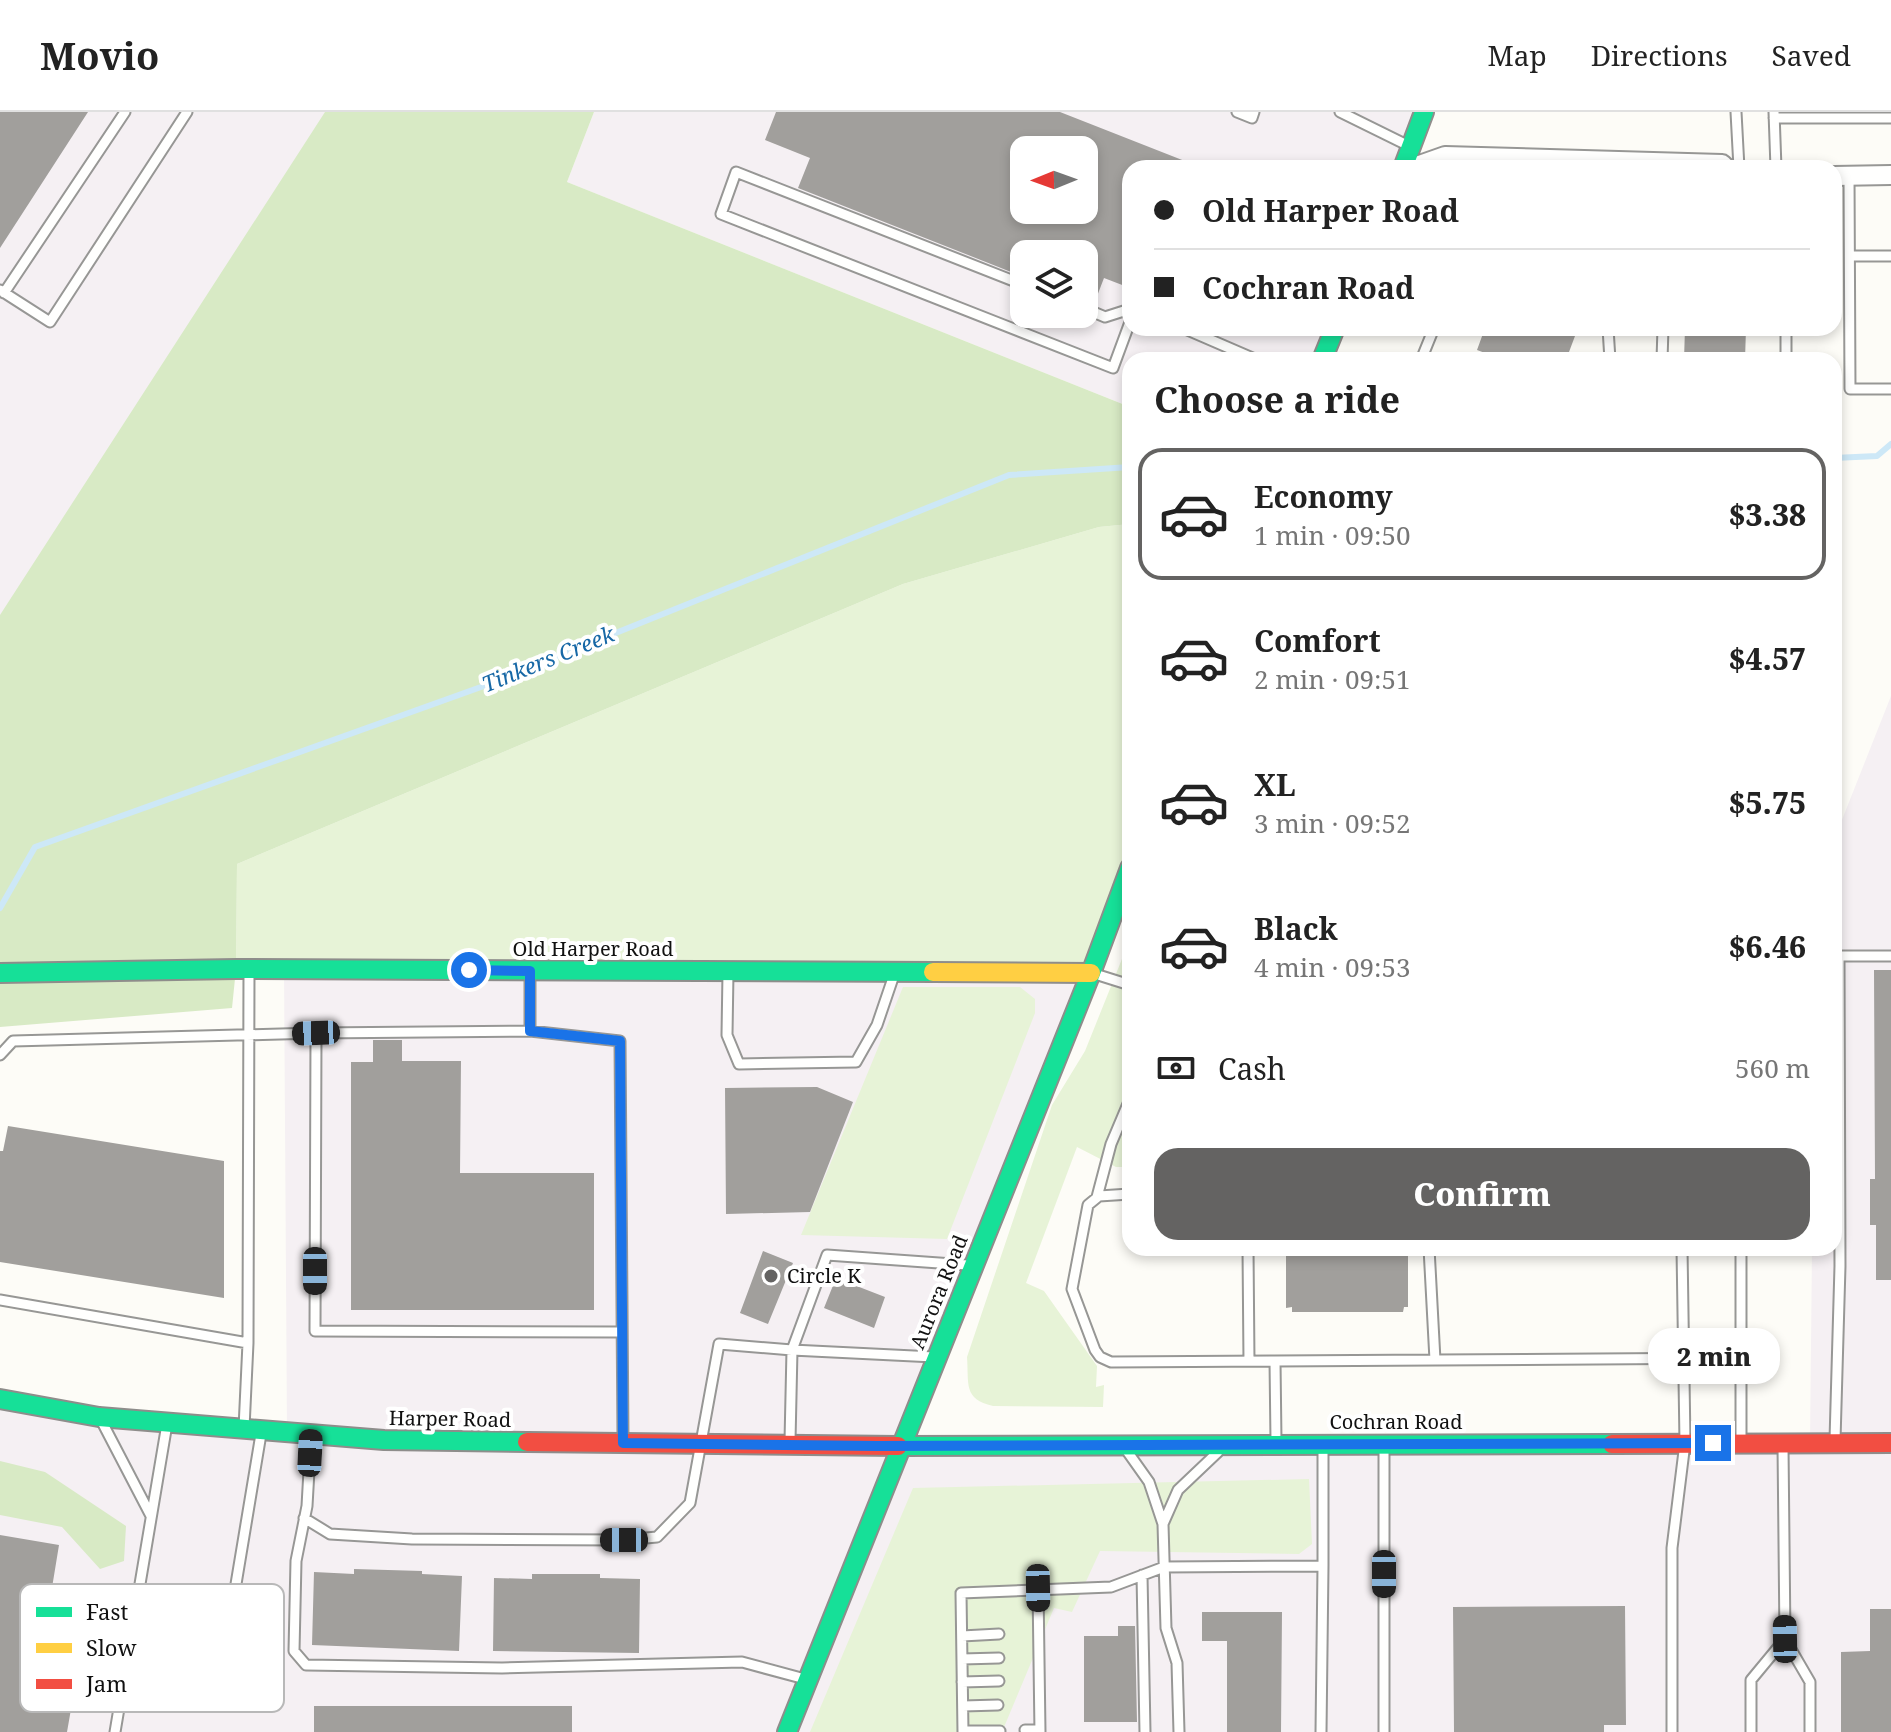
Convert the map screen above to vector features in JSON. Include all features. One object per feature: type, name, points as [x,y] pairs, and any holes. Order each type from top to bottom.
[{"type":"street","points":[[1406,160],[1424,112]]},
{"type":"street","points":[[1434,160],[1445,156],[1516,160]]},
{"type":"street","points":[[1842,176],[1891,175]]},
{"type":"street","name":"Aurora Road","points":[[787,1732],[1122,890]]},
{"type":"street","name":"Old Harper Road","points":[[0,973],[249,969],[1091,973]]},
{"type":"street","name":"Harper Road","points":[[0,1399],[99,1417],[384,1440],[902,1446]]},
{"type":"street","name":"Cochran Road","points":[[902,1446],[1891,1443]]},
{"type":"lane","points":[[125,112],[2,292],[50,322],[187,112]]},
{"type":"lane","points":[[1237,112],[1252,118],[1254,112]]},
{"type":"lane","points":[[1340,112],[1410,147]]},
{"type":"lane","points":[[1736,112],[1739,160]]},
{"type":"lane","points":[[1776,160],[1774,115],[1891,118]]},
{"type":"lane","points":[[1010,280],[736,172],[721,214],[1010,328]]},
{"type":"lane","points":[[1842,176],[1850,256],[1850,389],[1891,389]]},
{"type":"lane","points":[[1850,256],[1891,256]]},
{"type":"lane","points":[[1098,314],[1105,317],[1122,312]]},
{"type":"lane","points":[[1011,328],[1113,368],[1125,336]]},
{"type":"lane","points":[[1202,336],[1238,352]]},
{"type":"lane","points":[[1842,956],[1891,956]]},
{"type":"lane","points":[[233,1584],[253,1430],[248,1343],[249,969]]},
{"type":"lane","points":[[530,971],[530,1031]]},
{"type":"lane","points":[[728,971],[727,1035],[739,1064],[770,1065],[856,1062],[877,1025],[895,972]]},
{"type":"lane","points":[[1091,973],[1122,983]]},
{"type":"lane","points":[[0,1055],[13,1041],[316,1033],[530,1031],[620,1041],[623,1443]]},
{"type":"lane","points":[[316,1033],[315,1331],[620,1332]]},
{"type":"lane","points":[[1097,1197],[1111,1144],[1122,1118]]},
{"type":"lane","points":[[1122,1194],[1097,1197],[1088,1205],[1072,1289],[1095,1350],[1100,1357],[1111,1362],[1741,1358]]},
{"type":"lane","points":[[790,1445],[792,1350],[827,1255],[973,1265]]},
{"type":"lane","points":[[1248,1256],[1249,1361]]},
{"type":"lane","points":[[1429,1256],[1435,1360]]},
{"type":"lane","points":[[1672,1732],[1672,1548],[1685,1443],[1682,1256]]},
{"type":"lane","points":[[1741,1256],[1741,1443]]},
{"type":"lane","points":[[1835,1443],[1840,1256]]},
{"type":"lane","points":[[0,1300],[248,1343]]},
{"type":"lane","points":[[304,1518],[330,1534],[412,1539],[624,1540],[657,1537],[690,1503],[719,1344],[937,1357]]},
{"type":"lane","points":[[1275,1361],[1276,1445]]},
{"type":"lane","points":[[99,1417],[151,1516]]},
{"type":"lane","points":[[140,1584],[167,1424]]},
{"type":"lane","points":[[311,1435],[304,1518],[296,1561],[294,1651],[306,1665],[502,1668],[742,1662],[808,1680]]},
{"type":"lane","points":[[1783,1443],[1785,1639],[1810,1682],[1810,1732]]},
{"type":"lane","points":[[1384,1444],[1384,1732]]},
{"type":"lane","points":[[1122,1445],[1149,1482],[1163,1524],[1166,1628],[1177,1663],[1179,1732]]},
{"type":"lane","points":[[1163,1524],[1178,1490],[1225,1445]]},
{"type":"lane","points":[[1321,1732],[1323,1445]]},
{"type":"lane","points":[[1000,1731],[963,1732],[961,1593],[1111,1587],[1164,1567],[1323,1566]]},
{"type":"lane","points":[[1142,1575],[1145,1732]]},
{"type":"lane","points":[[1025,1730],[1040,1731],[1038,1588]]},
{"type":"lane","points":[[1026,1633],[1038,1632]]},
{"type":"lane","points":[[962,1636],[999,1634]]},
{"type":"lane","points":[[1751,1732],[1751,1680],[1785,1639]]},
{"type":"lane","points":[[1026,1657],[1039,1656]]},
{"type":"lane","points":[[962,1659],[999,1658]]},
{"type":"lane","points":[[1025,1680],[1039,1680]]},
{"type":"lane","points":[[962,1682],[999,1681]]},
{"type":"lane","points":[[1027,1705],[1040,1704]]},
{"type":"lane","points":[[963,1706],[998,1705]]},
{"type":"lane","points":[[115,1732],[118,1712]]},
{"type":"shaded area","points":[[0,112],[343,112],[0,622]]},
{"type":"shaded area","points":[[594,112],[1424,112],[1404,160],[1122,160],[1122,336],[1332,336],[1325,352],[1122,352],[1122,404],[567,182]]},
{"type":"shaded area","points":[[1891,696],[1891,1732],[0,1732],[0,1399],[287,1432],[284,969],[1091,973],[902,1445],[1810,1443],[1812,1256],[1842,1256],[1842,820]]},
{"type":"green space","points":[[325,112],[594,112],[567,182],[1122,404],[1122,525],[1099,527],[903,584],[237,864],[236,969],[232,1008],[0,1027],[0,615]]},
{"type":"green space","points":[[1122,525],[1122,890],[1091,973],[236,969],[237,864],[903,584],[1099,527]]},
{"type":"green space","points":[[1122,959],[1122,1167],[1116,1167],[1077,1147],[1026,1283],[1044,1291],[1097,1366],[1096,1387],[1104,1385],[1103,1407],[993,1406],[972,1395],[968,1383],[967,1357],[1052,1105],[1085,1051]]},
{"type":"green space","points":[[903,987],[1020,987],[1035,999],[1035,1013],[947,1239],[801,1235]]},
{"type":"green space","points":[[0,1461],[45,1472],[126,1526],[124,1561],[100,1569],[62,1527],[0,1515]]},
{"type":"green space","points":[[1309,1479],[1312,1544],[1299,1554],[1100,1551],[1072,1612],[1054,1608],[1002,1732],[810,1732],[913,1488]]},
{"type":"building","points":[[0,112],[88,112],[0,248]]},
{"type":"building","points":[[776,112],[1060,112],[1182,160],[1122,160],[1122,285],[1104,278],[1098,294],[1098,240],[1010,240],[1010,271],[798,188],[810,158],[765,140]]},
{"type":"building","points":[[1482,336],[1575,336],[1569,352],[1477,350]]},
{"type":"building","points":[[1685,336],[1746,336],[1745,352],[1684,352]]},
{"type":"building","points":[[1874,970],[1891,970],[1891,1280],[1876,1280],[1876,1225],[1870,1225],[1870,1179],[1875,1179]]},
{"type":"building","points":[[373,1040],[402,1040],[402,1061],[461,1061],[460,1173],[594,1173],[594,1310],[351,1310],[351,1062],[373,1062]]},
{"type":"building","points":[[817,1087],[853,1102],[810,1212],[726,1214],[725,1088]]},
{"type":"building","points":[[8,1126],[224,1161],[224,1298],[0,1262],[0,1151],[3,1151]]},
{"type":"building","name":"Circle K","points":[[763,1251],[793,1263],[768,1324],[740,1313]]},
{"type":"building","points":[[1286,1256],[1408,1256],[1408,1307],[1404,1307],[1403,1312],[1292,1312],[1292,1307],[1286,1308]]},
{"type":"building","name":"Circle K","points":[[836,1278],[885,1297],[874,1328],[824,1308]]},
{"type":"building","points":[[0,1535],[59,1545],[53,1584],[20,1584],[20,1712],[70,1712],[67,1732],[0,1732]]},
{"type":"building","points":[[354,1569],[422,1571],[422,1574],[462,1576],[459,1651],[312,1645],[314,1572],[354,1574]]},
{"type":"building","points":[[532,1574],[600,1574],[600,1578],[640,1579],[639,1653],[493,1651],[494,1578],[532,1579]]},
{"type":"building","points":[[1625,1606],[1626,1725],[1604,1725],[1604,1732],[1454,1732],[1453,1607]]},
{"type":"building","points":[[1870,1609],[1891,1609],[1891,1732],[1841,1732],[1841,1652],[1870,1651]]},
{"type":"building","points":[[1202,1612],[1282,1612],[1281,1732],[1227,1732],[1227,1641],[1202,1641]]},
{"type":"building","points":[[1118,1626],[1135,1626],[1137,1722],[1084,1722],[1084,1636],[1118,1636]]},
{"type":"building","points":[[314,1706],[572,1706],[572,1732],[314,1732]]},
{"type":"waterway","name":"Tinkers Creek","points":[[1842,458],[1877,456],[1891,444]]},
{"type":"waterway","name":"Tinkers Creek","points":[[0,908],[35,847],[481,687],[1009,475],[1122,468]]},
{"type":"traffic: fast","points":[[1406,160],[1424,112]]},
{"type":"traffic: fast","points":[[1325,352],[1332,336]]},
{"type":"traffic: fast","points":[[787,1732],[1122,890]]},
{"type":"traffic: fast","points":[[0,973],[236,969],[933,972]]},
{"type":"traffic: fast","points":[[0,1399],[99,1417],[384,1440],[527,1442]]},
{"type":"traffic: fast","points":[[898,1446],[1612,1444]]},
{"type":"traffic: slow","points":[[933,972],[1091,973]]},
{"type":"traffic: jam","points":[[527,1442],[898,1446]]},
{"type":"traffic: jam","points":[[1612,1444],[1891,1443]]},
{"type":"place","name":"Circle K","points":[[771,1276]]},
{"type":"route","points":[[469,970],[530,971],[530,1031],[620,1041],[623,1443],[877,1446],[1713,1443]]}]
